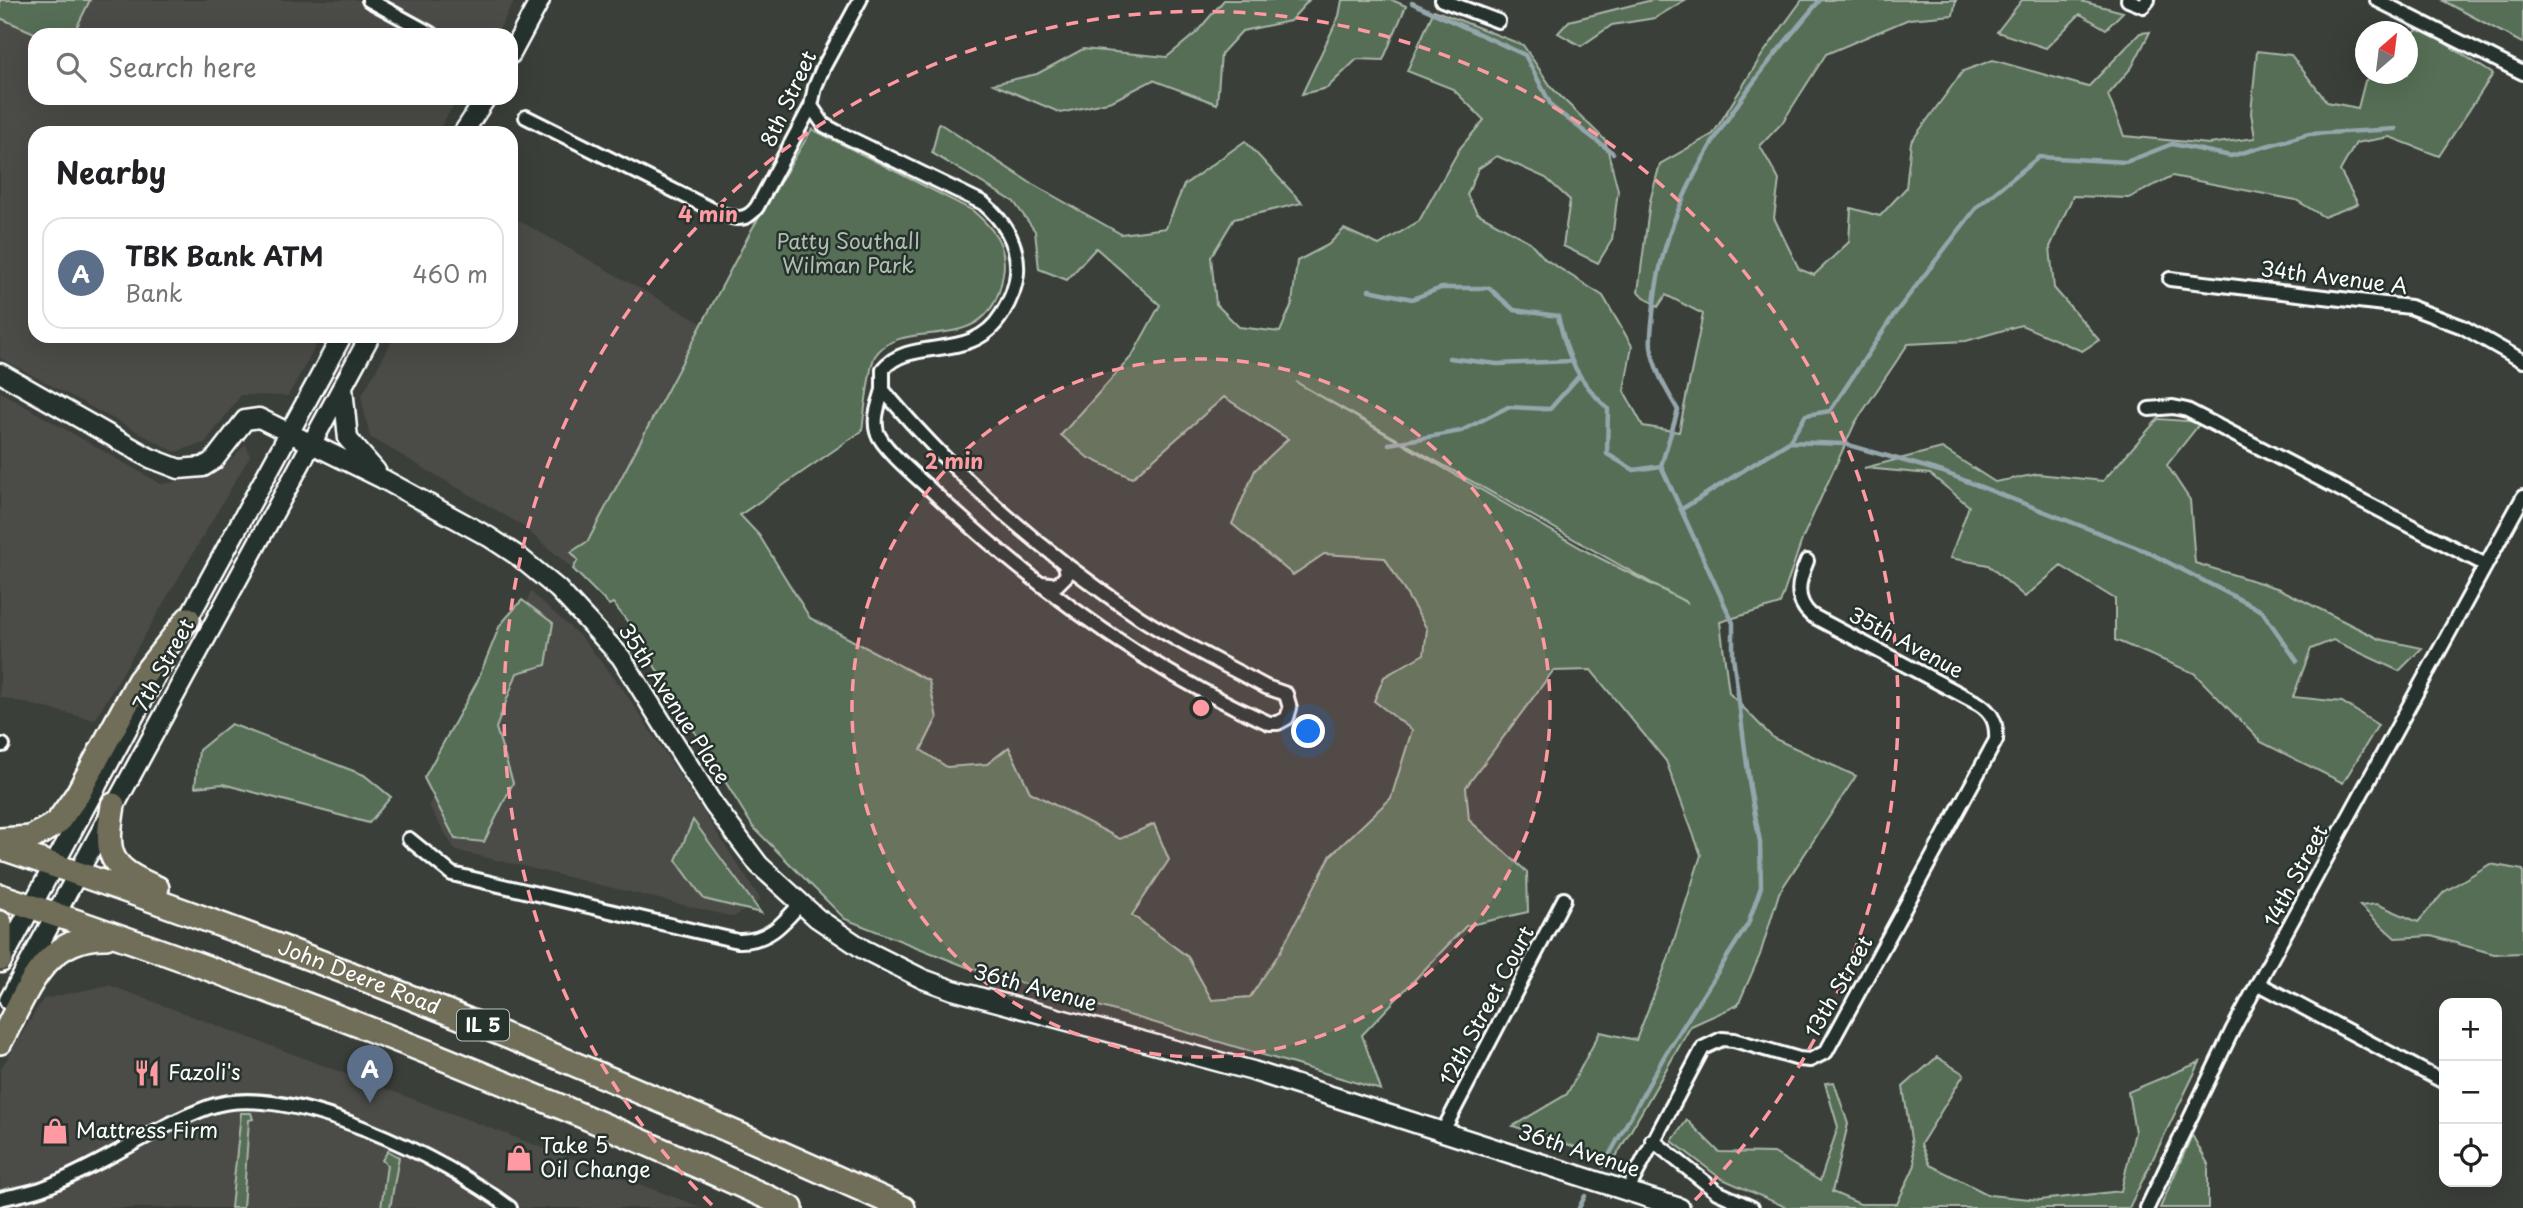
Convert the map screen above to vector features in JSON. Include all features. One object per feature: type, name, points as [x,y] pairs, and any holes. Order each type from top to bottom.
[{"type":"highway","points":[[0,840],[31,838],[57,823],[77,794],[139,681],[188,619]]},
{"type":"highway","points":[[113,805],[108,846],[118,866],[128,874],[167,892],[302,942],[400,992]]},
{"type":"highway","name":"John Deere Road","points":[[0,847],[400,992],[671,1104],[903,1208]]},
{"type":"highway","name":"IL 5","points":[[0,896],[344,1019],[611,1128],[791,1208]]},
{"type":"highway","points":[[0,923],[0,958]]},
{"type":"highway","points":[[0,1042],[37,974],[50,956],[74,940],[119,937]]},
{"type":"street","points":[[369,0],[420,28]]},
{"type":"street","points":[[518,41],[540,0]]},
{"type":"street","name":"8th Street","points":[[526,117],[715,211],[740,220],[748,218],[757,207],[811,106],[819,77],[860,0]]},
{"type":"street","points":[[1442,0],[1498,21]]},
{"type":"street","points":[[2128,0],[2143,6],[2148,0]]},
{"type":"street","points":[[2377,0],[2523,73]]},
{"type":"street","points":[[468,126],[482,105]]},
{"type":"street","points":[[475,126],[484,105]]},
{"type":"street","points":[[811,106],[824,125],[983,203],[996,214],[1015,248],[1017,261],[1014,291],[997,322],[987,332],[958,345],[896,357],[883,369],[883,390],[875,419],[883,442],[969,526],[1035,581],[1097,627],[1167,670],[1269,723],[1278,723],[1287,718],[1290,703],[1286,694],[1236,671],[1141,618],[1065,564],[989,502],[923,438],[883,390]]},
{"type":"street","name":"34th Avenue A","points":[[2170,279],[2410,307],[2463,327],[2523,361]]},
{"type":"street","name":"7th Street","points":[[0,965],[338,343]]},
{"type":"street","name":"7th Street","points":[[0,1017],[366,343]]},
{"type":"street","name":"35th Avenue Place","points":[[0,373],[150,458],[178,469],[203,467],[214,460],[238,426],[251,417],[383,479],[518,556],[591,623],[627,666],[735,835],[760,865],[800,904]]},
{"type":"street","points":[[343,386],[344,425],[348,439],[383,479]]},
{"type":"street","points":[[2149,409],[2173,407],[2187,410],[2486,565]]},
{"type":"street","name":"14th Street","points":[[2147,1208],[2232,1029],[2523,498]]},
{"type":"street","name":"35th Avenue","points":[[1807,561],[1801,574],[1798,598],[1811,615],[1979,704],[1989,710],[1994,722]]},
{"type":"street","points":[[1035,581],[1057,585],[1067,575],[1065,564]]},
{"type":"street","name":"13th Street","points":[[1627,1191],[1703,1048],[1722,1039],[1799,1059],[1810,1060],[1826,1052],[1992,751],[1996,740],[1994,722]]},
{"type":"street","points":[[408,839],[452,874],[738,941],[757,940],[773,932],[800,904]]},
{"type":"street","name":"12th Street Court","points":[[1443,1131],[1564,899]]},
{"type":"street","name":"36th Avenue","points":[[800,904],[845,938],[880,959],[954,990],[1253,1071],[1680,1208]]},
{"type":"street","points":[[2259,984],[2439,1079]]},
{"type":"street","points":[[0,1199],[46,1188],[211,1107],[253,1101],[303,1109],[399,1144],[468,1181],[510,1208]]},
{"type":"street","points":[[1652,1140],[1717,1192],[1752,1208]]},
{"type":"shaded area","points":[[0,0],[515,0],[500,28],[28,28],[28,105],[454,105],[441,126],[28,126],[28,343],[317,343],[288,396],[241,395],[205,443],[175,452],[0,358]]},
{"type":"shaded area","points":[[518,220],[703,324],[573,569],[520,524],[370,437],[361,397],[391,343],[518,343]]},
{"type":"shaded area","points":[[0,392],[161,484],[202,478],[220,470],[246,444],[250,456],[95,720],[0,697]]},
{"type":"shaded area","points":[[531,592],[583,639],[623,689],[761,900],[733,917],[455,850],[429,806]]},
{"type":"shaded area","points":[[109,985],[703,1208],[0,1208],[0,1070],[43,999]]},
{"type":"green space","points":[[0,0],[90,0],[76,28],[28,28],[28,30],[0,18]]},
{"type":"green space","points":[[1224,0],[1309,0],[1290,21],[1242,31],[1221,54],[1217,104],[1153,80],[1112,101],[1061,113],[993,84],[1037,74],[1083,49],[1167,57],[1196,33]]},
{"type":"green space","points":[[1342,0],[1392,0],[1406,6],[1383,60],[1357,59],[1327,88],[1302,94],[1339,16]]},
{"type":"green space","points":[[1652,0],[1685,0],[1655,18],[1612,25],[1581,46],[1558,33],[1569,21]]},
{"type":"green space","name":"Patty Southall Wilman Park","points":[[1802,0],[1956,0],[1953,15],[1909,19],[1826,54],[1782,123],[1760,146],[1779,180],[1774,218],[1799,269],[1814,275],[1849,242],[1851,208],[1880,216],[1906,188],[1911,142],[1963,71],[1993,60],[2088,87],[2140,33],[2150,32],[2132,67],[2108,95],[2124,136],[2209,144],[2255,138],[2251,113],[2257,51],[2291,55],[2327,102],[2358,108],[2364,84],[2418,84],[2420,27],[2493,74],[2439,156],[2390,137],[2356,143],[2340,171],[2358,204],[2324,217],[2296,200],[2172,176],[2129,198],[2073,196],[2050,247],[2054,288],[2099,340],[2082,351],[2021,325],[1966,341],[1908,344],[1855,423],[1803,537],[1780,604],[1720,622],[1729,693],[1773,738],[1856,776],[1779,893],[1760,955],[1738,1005],[1691,1026],[1614,1160],[1513,1126],[1567,1094],[1600,1032],[1636,1040],[1668,959],[1701,855],[1666,761],[1591,670],[1553,671],[1466,787],[1469,820],[1527,872],[1528,912],[1466,926],[1362,1035],[1381,1090],[967,967],[845,919],[753,827],[627,621],[613,603],[609,605],[573,569],[578,560],[571,552],[588,541],[752,229],[812,129],[972,210],[997,238],[1003,254],[1003,274],[995,302],[982,319],[964,328],[905,337],[888,344],[873,361],[862,431],[740,515],[759,535],[810,618],[929,681],[937,718],[921,750],[947,767],[987,764],[1009,747],[1030,792],[1120,839],[1154,824],[1169,860],[1132,915],[1188,957],[1212,1000],[1250,997],[1280,952],[1331,855],[1391,798],[1412,730],[1374,701],[1384,677],[1424,654],[1427,629],[1385,558],[1324,554],[1293,575],[1232,524],[1255,470],[1288,439],[1224,397],[1132,478],[1087,457],[1061,435],[1132,356],[1160,305],[1096,248],[1067,280],[1039,269],[1035,231],[1014,202],[932,153],[939,123],[1029,182],[1121,234],[1166,228],[1184,185],[1245,141],[1302,203],[1234,219],[1211,257],[1216,304],[1239,327],[1280,332],[1292,304],[1297,261],[1328,245],[1344,229],[1379,245],[1419,221],[1460,148],[1484,120],[1453,89],[1407,71],[1434,10],[1523,45],[1552,88],[1605,140],[1618,190],[1612,240],[1598,263],[1563,246],[1570,200],[1546,178],[1497,156],[1478,169],[1467,195],[1477,213],[1530,242],[1545,259],[1603,296],[1632,346],[1624,391],[1643,426],[1679,432],[1703,314],[1666,295],[1658,307],[1638,292],[1650,201],[1660,164],[1713,134],[1762,55]],"holes":[[[1296,382],[1678,598],[1588,552]]]},
{"type":"green space","points":[[2022,0],[2077,0],[2123,12],[2106,29],[2080,14],[2046,48],[1997,32]]},
{"type":"green space","points":[[2442,0],[2523,0],[2523,42],[2522,43]]},
{"type":"green space","points":[[2158,419],[2201,422],[2167,465],[2190,500],[2195,563],[2280,589],[2379,639],[2422,648],[2399,671],[2333,640],[2311,649],[2293,697],[2342,702],[2378,725],[2343,783],[2261,742],[2194,673],[2115,640],[2115,599],[2061,566],[2025,597],[1988,565],[1950,558],[1969,506],[1930,474],[1864,468],[1942,448],[1995,482],[2038,474],[2103,481]]},
{"type":"green space","points":[[522,600],[553,623],[546,665],[517,673],[496,728],[513,783],[484,842],[455,839],[424,778],[477,682],[500,625]]},
{"type":"green space","points":[[231,724],[364,775],[391,797],[369,823],[223,784],[195,787],[199,750]]},
{"type":"green space","points":[[693,820],[761,913],[704,899],[676,860]]},
{"type":"green space","points":[[2490,864],[2523,870],[2523,953],[2494,954],[2431,936],[2395,938],[2360,906],[2377,904],[2418,922],[2444,892]]},
{"type":"green space","points":[[1937,1057],[1964,1074],[1921,1144],[1930,1165],[1989,1195],[2040,1200],[2121,1191],[2135,1132],[2128,1092],[2200,1062],[2129,1208],[1788,1208],[1720,1178],[1672,1141],[1687,1120],[1719,1152],[1774,1153],[1820,1181],[1838,1127],[1825,1083],[1834,1082],[1848,1124],[1832,1192],[1860,1204],[1897,1204],[1915,1165],[1903,1087]]},
{"type":"green space","points":[[241,1113],[251,1113],[253,1119],[249,1120],[243,1208],[231,1208]]},
{"type":"green space","points":[[2192,1135],[2208,1164],[2208,1208],[2160,1208]]},
{"type":"green space","points":[[388,1151],[399,1157],[390,1208],[381,1208],[387,1165],[382,1160]]},
{"type":"waterway","points":[[1603,1166],[1665,1055],[1748,924],[1761,887],[1760,842],[1750,788],[1733,656],[1733,623],[1661,466],[1678,410],[1665,387],[1652,354],[1651,334],[1660,269],[1672,226],[1689,185],[1711,145],[1763,70],[1820,0]]},
{"type":"waterway","points":[[1412,3],[1525,55],[1552,107],[1613,153]]},
{"type":"waterway","points":[[1789,442],[1806,415],[1830,411],[1893,316],[1977,207],[2039,157],[2126,162],[2172,144],[2231,156],[2309,134],[2396,129]]},
{"type":"waterway","points":[[1369,290],[1412,299],[1441,288],[1489,288],[1514,310],[1558,316],[1575,367],[1588,387],[1608,409],[1607,454],[1634,470],[1661,466]]},
{"type":"waterway","points":[[1449,358],[1497,364],[1571,361]]},
{"type":"waterway","points":[[1389,444],[1461,431],[1508,407],[1550,409],[1579,376]]},
{"type":"waterway","points":[[1682,509],[1789,442],[1845,444],[1943,472],[2148,552],[2262,611],[2297,661]]},
{"type":"waterway","points":[[1579,1208],[1585,1196]]},
{"type":"place","name":"Fazoli's","points":[[147,1073]]},
{"type":"place","name":"TBK Bank ATM","points":[[370,1103]]},
{"type":"place","name":"Mattress Firm","points":[[55,1131]]},
{"type":"place","name":"Take 5 Oil Change","points":[[519,1158]]}]
